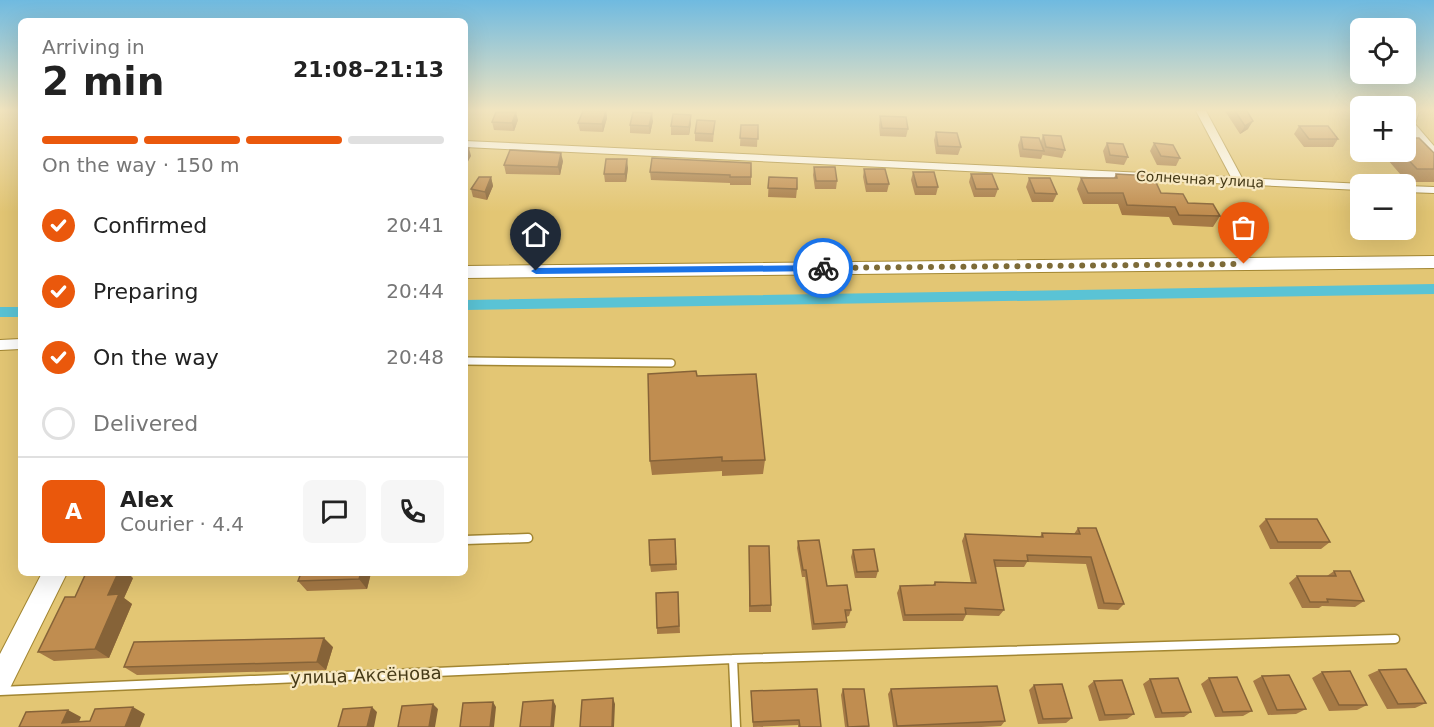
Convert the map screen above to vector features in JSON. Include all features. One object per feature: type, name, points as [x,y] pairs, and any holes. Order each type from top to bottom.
[{"type":"main road","points":[[468,272],[1434,262]]},
{"type":"main road","points":[[0,681],[53,576]]},
{"type":"street","name":"Солнечная улица","points":[[485,145],[1350,186]]},
{"type":"street","points":[[1219,145],[1238,180]]},
{"type":"street","points":[[1416,189],[1434,190]]},
{"type":"street","points":[[0,345],[18,344]]},
{"type":"lane","points":[[468,361],[671,363]]},
{"type":"lane","points":[[468,540],[528,538]]},
{"type":"lane","name":"улица Аксёнова","points":[[0,691],[733,659],[1395,639]]},
{"type":"lane","points":[[733,659],[736,727]]},
{"type":"building","points":[[960,145],[961,147],[938,146]]},
{"type":"building","points":[[1022,145],[1042,145],[1044,151],[1023,149]]},
{"type":"building","points":[[1045,145],[1064,145],[1065,150],[1046,147]]},
{"type":"building","points":[[1107,145],[1123,145],[1128,157],[1110,155]]},
{"type":"building","points":[[1155,145],[1173,145],[1180,158],[1161,156]]},
{"type":"building","points":[[1416,145],[1426,145],[1434,153],[1434,169],[1417,169],[1410,162],[1416,162]]},
{"type":"building","points":[[510,150],[561,153],[558,167],[504,165]]},
{"type":"building","points":[[652,158],[751,163],[751,177],[650,172]]},
{"type":"building","points":[[606,159],[627,159],[625,174],[604,174]]},
{"type":"building","points":[[814,167],[835,167],[837,181],[816,181]]},
{"type":"building","points":[[864,169],[885,169],[889,184],[867,184]]},
{"type":"building","points":[[913,172],[934,172],[938,187],[917,187]]},
{"type":"building","points":[[971,174],[992,174],[998,189],[976,189]]},
{"type":"building","points":[[1116,174],[1153,176],[1161,193],[1183,194],[1188,203],[1213,204],[1220,216],[1179,215],[1175,207],[1127,205],[1123,193],[1088,193],[1081,178],[1117,178]]},
{"type":"building","points":[[479,177],[491,177],[485,192],[471,189]]},
{"type":"building","points":[[769,177],[797,178],[797,189],[768,188]]},
{"type":"building","points":[[1029,178],[1050,178],[1057,194],[1035,193]]},
{"type":"building","points":[[696,371],[697,376],[756,374],[765,460],[722,461],[722,457],[650,461],[648,374]]},
{"type":"building","points":[[1266,519],[1317,519],[1330,542],[1278,542]]},
{"type":"building","points":[[1078,528],[1096,528],[1124,604],[1104,603],[1091,557],[1027,555],[1028,561],[994,560],[1004,610],[965,608],[966,614],[905,615],[900,586],[935,585],[935,582],[976,583],[965,534],[1043,537],[1042,533],[1080,534]]},
{"type":"building","points":[[675,539],[676,564],[650,565],[649,540]]},
{"type":"building","points":[[819,540],[827,586],[847,585],[851,610],[845,610],[847,622],[814,624],[806,570],[803,570],[798,541]]},
{"type":"building","points":[[749,546],[769,546],[771,605],[750,606]]},
{"type":"building","points":[[874,549],[878,571],[857,572],[853,550]]},
{"type":"building","points":[[1334,571],[1350,571],[1364,601],[1327,599],[1328,602],[1310,602],[1297,576],[1336,576]]},
{"type":"building","points":[[85,576],[117,576],[108,595],[119,594],[95,649],[38,652],[65,597],[75,597]]},
{"type":"building","points":[[300,576],[360,576],[359,579],[298,581]]},
{"type":"building","points":[[678,592],[679,626],[657,628],[656,593]]},
{"type":"building","points":[[324,638],[317,662],[124,667],[134,642]]},
{"type":"building","points":[[1406,669],[1426,703],[1398,704],[1379,670]]},
{"type":"building","points":[[1350,671],[1367,705],[1339,705],[1322,672]]},
{"type":"building","points":[[1289,675],[1306,709],[1277,710],[1262,676]]},
{"type":"building","points":[[1237,677],[1252,711],[1223,712],[1209,678]]},
{"type":"building","points":[[1178,678],[1191,712],[1162,713],[1150,679]]},
{"type":"building","points":[[1122,680],[1134,714],[1105,715],[1094,681]]},
{"type":"building","points":[[1062,684],[1072,718],[1043,719],[1034,685]]},
{"type":"building","points":[[997,686],[1005,721],[897,726],[891,689]]},
{"type":"building","points":[[817,689],[821,727],[800,727],[799,720],[753,722],[751,691]]},
{"type":"building","points":[[843,689],[864,689],[869,726],[848,727]]},
{"type":"building","points":[[613,698],[612,727],[580,727],[582,700]]},
{"type":"building","points":[[553,700],[551,727],[520,727],[523,702]]},
{"type":"building","points":[[493,702],[490,727],[460,727],[463,703]]},
{"type":"building","points":[[433,704],[429,727],[398,727],[402,706]]},
{"type":"building","points":[[133,707],[125,727],[19,727],[26,712],[68,710],[62,723],[90,721],[95,709]]},
{"type":"building","points":[[372,707],[367,727],[338,727],[343,709]]},
{"type":"waterway","points":[[468,305],[1434,289]]},
{"type":"waterway","points":[[0,312],[18,312]]},
{"type":"way so far","points":[[823,268],[1244,264]]},
{"type":"route","points":[[536,271],[823,268]]}]
